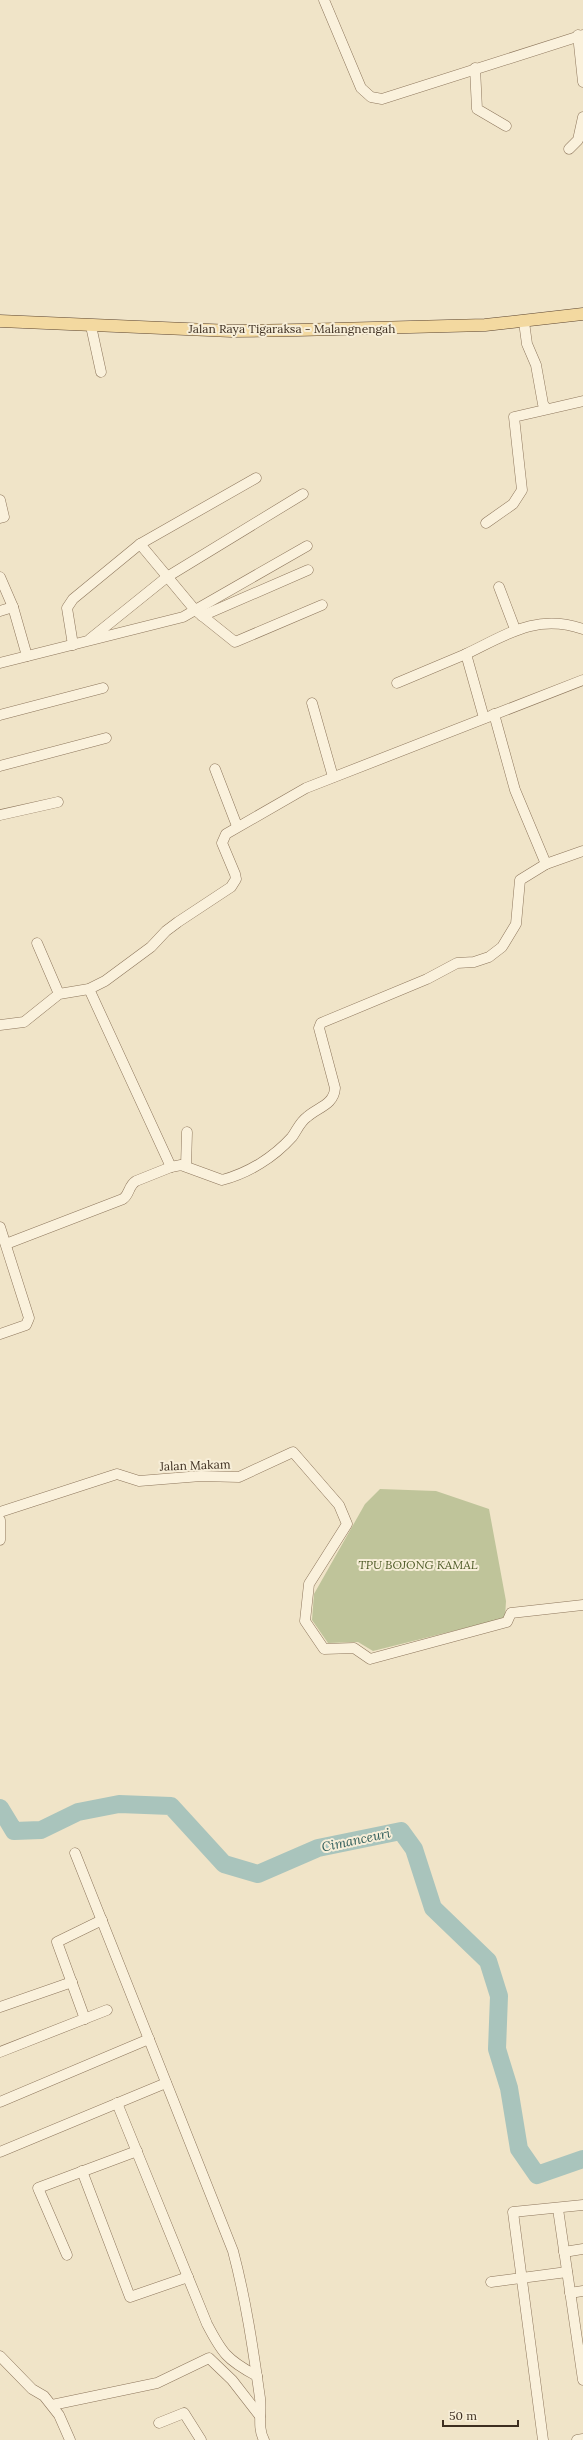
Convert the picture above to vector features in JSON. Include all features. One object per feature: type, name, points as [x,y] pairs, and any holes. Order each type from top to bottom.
[{"type":"main road","name":"Jalan Raya Tigaraksa - Malangnengah","points":[[0,321],[232,331],[442,326],[524,322],[583,314]]},
{"type":"street","points":[[324,0],[361,88],[371,97],[382,99],[580,35],[583,82]]},
{"type":"street","points":[[476,68],[476,109],[506,126]]},
{"type":"street","points":[[569,149],[578,140],[583,117]]},
{"type":"street","points":[[524,322],[527,344],[536,365],[543,404],[546,408]]},
{"type":"street","points":[[91,326],[101,372]]},
{"type":"street","points":[[486,523],[513,504],[522,490],[514,417],[546,408],[552,410],[583,401]]},
{"type":"street","points":[[73,645],[67,608],[73,599],[140,544],[256,478]]},
{"type":"street","points":[[88,641],[167,577],[304,494]]},
{"type":"street","points":[[0,500],[4,517],[0,518]]},
{"type":"street","points":[[140,544],[199,613],[235,642],[322,605]]},
{"type":"street","points":[[199,613],[307,546]]},
{"type":"street","points":[[0,663],[199,613],[308,570]]},
{"type":"street","points":[[0,577],[13,607],[27,656]]},
{"type":"street","points":[[499,586],[515,629]]},
{"type":"street","points":[[0,611],[13,607]]},
{"type":"street","points":[[397,683],[466,654],[515,629],[535,624],[583,628]]},
{"type":"street","points":[[466,654],[484,718]]},
{"type":"street","points":[[0,1025],[24,1022],[59,994],[89,989],[105,981],[152,947],[166,931],[178,922],[231,887],[236,879],[235,874],[222,843],[226,834],[237,826],[306,788],[583,680]]},
{"type":"street","points":[[0,715],[103,688]]},
{"type":"street","points":[[312,703],[333,777]]},
{"type":"street","points":[[494,714],[515,790],[546,864]]},
{"type":"street","points":[[0,766],[106,738]]},
{"type":"street","points":[[215,769],[237,826]]},
{"type":"street","points":[[0,816],[58,802]]},
{"type":"street","points":[[6,1244],[123,1199],[127,1196],[131,1184],[172,1167],[186,1166],[222,1180],[253,1167],[280,1150],[307,1116],[331,1102],[335,1094],[335,1088],[319,1028],[320,1024],[427,979],[457,963],[474,962],[489,957],[502,946],[516,924],[520,880],[546,864],[583,851]]},
{"type":"street","points":[[37,943],[59,994]]},
{"type":"street","points":[[89,989],[172,1167]]},
{"type":"street","points":[[186,1166],[187,1132]]},
{"type":"street","points":[[0,1227],[28,1318],[26,1325],[0,1334]]},
{"type":"street","name":"Jalan Makam","points":[[0,1512],[117,1474],[139,1481],[201,1476],[239,1477],[293,1452],[339,1505],[347,1524],[309,1584],[305,1621],[324,1649],[354,1648],[370,1659],[507,1622],[510,1613],[583,1605]]},
{"type":"street","points":[[0,1520],[0,1540]]},
{"type":"street","points":[[75,1853],[234,2251],[245,2296],[261,2402],[260,2432],[264,2440]]},
{"type":"street","points":[[85,2018],[57,1942],[102,1920]]},
{"type":"street","points":[[0,2007],[72,1982]]},
{"type":"street","points":[[1,2048],[107,2010]]},
{"type":"street","points":[[0,2102],[149,2040]]},
{"type":"street","points":[[0,2152],[166,2083]]},
{"type":"street","points":[[117,2103],[206,2324],[222,2352],[238,2366],[257,2376]]},
{"type":"street","points":[[66,2255],[38,2188],[137,2151]]},
{"type":"street","points":[[82,2171],[130,2297],[188,2277]]},
{"type":"street","points":[[543,2440],[513,2212],[558,2209],[583,2205]]},
{"type":"street","points":[[558,2209],[570,2293],[580,2334],[583,2380]]},
{"type":"street","points":[[564,2252],[583,2249]]},
{"type":"street","points":[[491,2282],[567,2272]]},
{"type":"street","points":[[570,2293],[583,2291]]},
{"type":"street","points":[[0,2356],[52,2405],[59,2415],[70,2440]]},
{"type":"street","points":[[52,2405],[157,2383],[209,2358],[232,2380],[260,2416]]},
{"type":"street","points":[[159,2423],[184,2413],[201,2440]]},
{"type":"street","points":[[577,2440],[583,2439]]},
{"type":"green space","name":"TPU BOJONG KAMAL","points":[[380,1489],[436,1491],[489,1509],[506,1601],[505,1618],[373,1651],[358,1642],[328,1643],[312,1620],[314,1594],[365,1504]]},
{"type":"waterway","name":"Cimanceuri","points":[[0,1808],[14,1831],[41,1830],[78,1812],[119,1804],[171,1806],[224,1864],[258,1874],[318,1848],[401,1831],[414,1849],[433,1908],[488,1961],[499,1996],[497,2049],[509,2088],[519,2149],[537,2175],[583,2159]]}]
